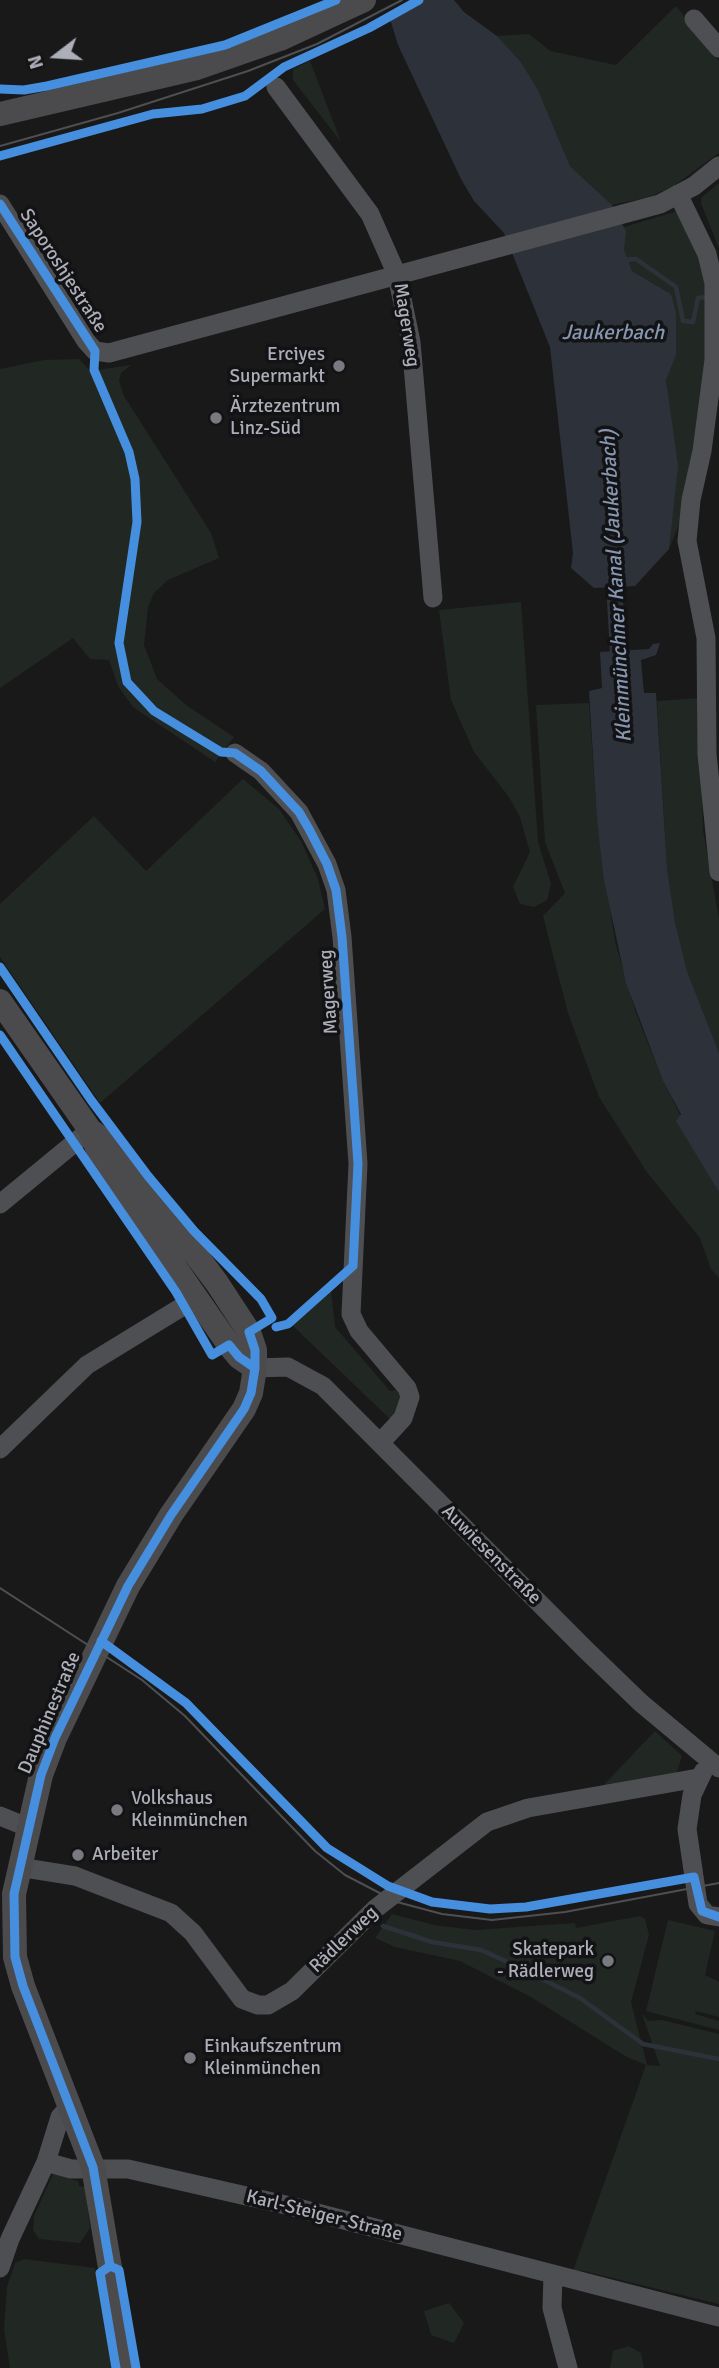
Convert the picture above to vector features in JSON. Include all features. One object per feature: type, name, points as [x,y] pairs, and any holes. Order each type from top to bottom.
[{"type":"main road","points":[[0,114],[197,68],[280,40],[358,3]]},
{"type":"main road","name":"Dauphinestraße","points":[[0,1000],[90,1130],[103,1163],[229,1345],[239,1357],[255,1367]]},
{"type":"main road","name":"Dauphinestraße","points":[[90,1130],[119,1152],[217,1283],[249,1332],[255,1350],[251,1393],[244,1409],[171,1515],[117,1606],[46,1757],[19,1867],[7,1893],[15,1957],[23,1986],[93,2168],[127,2368]]},
{"type":"street","points":[[694,19],[719,48]]},
{"type":"street","name":"Magerweg","points":[[276,87],[370,214],[397,275],[411,342],[433,598]]},
{"type":"street","name":"Saporoshjestraße","points":[[0,204],[86,341],[100,354],[641,209],[678,194],[719,166]]},
{"type":"street","points":[[678,194],[707,254],[714,283],[711,456],[691,499],[687,541],[706,638],[707,754],[719,872]]},
{"type":"street","name":"Magerweg","points":[[235,753],[261,771],[299,813],[327,864],[336,890],[343,948],[358,1164],[351,1314],[359,1331],[407,1388],[410,1397],[403,1418],[381,1442]]},
{"type":"street","points":[[0,1204],[90,1130]]},
{"type":"street","points":[[0,1449],[87,1365],[198,1297]]},
{"type":"street","name":"Auwiesenstraße","points":[[255,1367],[288,1367],[316,1380],[381,1442],[537,1602],[709,1769]]},
{"type":"street","points":[[709,1769],[688,1810],[687,1829],[695,1888],[702,1911],[719,1917]]},
{"type":"street","name":"Rädlerweg","points":[[19,1867],[75,1876],[171,1913],[193,1933],[242,1999],[258,2006],[268,2005],[292,1991],[375,1909],[487,1822],[528,1808],[709,1769]]},
{"type":"street","points":[[0,1816],[27,1827]]},
{"type":"street","points":[[0,2268],[10,2239],[46,2162],[60,2116],[71,2105]]},
{"type":"street","points":[[46,2162],[71,2169],[93,2168]]},
{"type":"street","name":"Karl-Steiger-Straße","points":[[93,2168],[128,2169],[290,2206],[719,2316]]},
{"type":"street","points":[[553,2274],[552,2308],[568,2368]]},
{"type":"shaded area","points":[[676,6],[719,61],[719,153],[672,187],[649,197],[612,205],[570,166],[538,90],[521,62],[497,36],[529,34],[550,51],[616,65]]},
{"type":"shaded area","points":[[310,61],[341,142],[293,80],[293,69]]},
{"type":"shaded area","points":[[719,183],[719,248],[701,203],[702,197]]},
{"type":"shaded area","points":[[678,213],[699,255],[705,279],[706,358],[696,441],[681,519],[669,549],[673,439],[666,380],[676,355],[671,294],[632,271],[624,249],[624,227]]},
{"type":"shaded area","points":[[79,359],[90,371],[131,365],[121,373],[119,381],[124,396],[211,533],[219,558],[168,580],[154,593],[148,607],[144,645],[157,679],[186,705],[234,737],[215,762],[133,707],[118,686],[109,660],[90,659],[73,638],[0,688],[0,369],[44,360]]},
{"type":"shaded area","points":[[521,602],[538,842],[551,884],[547,900],[534,907],[520,904],[513,887],[530,852],[520,817],[509,797],[474,752],[451,700],[439,610]]},
{"type":"shaded area","points":[[700,698],[703,830],[719,919],[719,1053],[687,971],[675,922],[667,868],[657,701]]},
{"type":"shaded area","points":[[589,703],[597,820],[615,942],[636,1013],[663,1081],[719,1192],[719,1278],[711,1269],[700,1238],[646,1171],[599,1097],[568,1013],[543,916],[565,893],[545,842],[536,705]]},
{"type":"shaded area","points":[[243,779],[279,809],[301,841],[318,879],[325,909],[100,1103],[0,957],[0,904],[94,816],[146,871]]},
{"type":"shaded area","points":[[331,1290],[335,1327],[390,1391],[397,1390],[402,1402],[396,1415],[389,1418],[292,1325]]},
{"type":"shaded area","points":[[655,1731],[682,1756],[676,1775],[598,1791]]},
{"type":"shaded area","points":[[392,1914],[434,1925],[475,1930],[575,1923],[576,1928],[640,1916],[645,1919],[649,1935],[631,2002],[647,2065],[660,2066],[642,2014],[648,2021],[662,2020],[719,2034],[719,2304],[584,2271],[573,2271],[646,2065],[625,2056],[531,1997],[460,1961],[395,1947],[375,1938]]},
{"type":"shaded area","points":[[668,1920],[715,1931],[705,1975],[719,1982],[719,2017],[696,2011],[695,2014],[719,2021],[719,2030],[646,2011]]},
{"type":"shaded area","points":[[53,2174],[78,2181],[79,2186],[85,2187],[90,2228],[80,2243],[39,2239],[33,2230],[34,2216]]},
{"type":"shaded area","points":[[24,2259],[95,2268],[113,2368],[10,2368],[4,2329],[7,2287],[15,2263]]},
{"type":"shaded area","points":[[449,2303],[464,2323],[454,2343],[431,2335],[424,2311]]},
{"type":"shaded area","points":[[629,2346],[641,2353],[644,2368],[610,2368],[613,2351]]},
{"type":"water","name":"Jaukerbach","points":[[368,0],[454,0],[464,12],[497,36],[521,62],[538,90],[570,166],[612,205],[626,231],[624,249],[632,271],[671,294],[676,313],[676,355],[666,380],[678,466],[669,549],[635,586],[594,588],[571,568],[573,553],[550,347],[504,233],[474,201],[461,179],[398,45],[391,22]]},
{"type":"water","points":[[660,643],[656,655],[641,660],[644,693],[656,693],[667,868],[675,922],[687,971],[719,1053],[719,1192],[676,1121],[681,1114],[663,1081],[626,983],[604,880],[597,820],[589,691],[602,688],[600,652],[649,649],[653,644]]},
{"type":"pier","points":[[365,0],[424,0],[386,22]]},
{"type":"waterway","points":[[623,260],[636,259],[676,287],[683,321],[693,322],[698,298],[708,297]]},
{"type":"waterway","name":"Kleinmünchner Kanal (Jaukerbach)","points":[[613,566],[619,670]]},
{"type":"waterway","points":[[383,1926],[432,1942],[481,1950],[510,1963],[580,1998],[643,2044],[719,2059]]},
{"type":"tram line","points":[[0,146],[118,113],[248,71],[317,44],[402,0]]},
{"type":"tram line","points":[[0,1588],[142,1680],[185,1716],[315,1851],[345,1875],[397,1902],[442,1914],[492,1920],[565,1912],[719,1883]]},
{"type":"cycle path","points":[[0,89],[24,90],[47,86],[225,45],[336,0]]},
{"type":"cycle path","points":[[0,156],[153,114],[202,109],[245,96],[284,67],[369,28],[419,0]]},
{"type":"cycle path","points":[[0,204],[95,351],[94,370],[129,452],[135,479],[137,522],[119,643],[127,682],[154,711],[221,752],[235,753],[261,771],[299,812],[327,864],[336,890],[342,937],[358,1164],[353,1266],[288,1324],[276,1327]]},
{"type":"cycle path","points":[[0,967],[91,1100],[148,1176],[194,1231],[261,1299],[272,1318],[249,1332],[255,1350],[255,1368],[251,1393],[244,1409],[171,1515],[128,1586],[55,1738],[41,1775],[14,1894],[15,1957],[23,1986],[93,2167],[110,2266]]},
{"type":"cycle path","points":[[0,1035],[176,1292],[212,1355],[229,1345],[239,1357],[255,1368]]},
{"type":"cycle path","points":[[101,1641],[186,1703],[327,1848],[388,1886],[432,1902],[490,1909],[526,1907],[694,1877],[702,1911],[719,1917]]},
{"type":"cycle path","points":[[110,2266],[100,2273],[116,2368]]},
{"type":"cycle path","points":[[110,2266],[119,2270],[136,2368]]},
{"type":"place","name":"Erciyes Supermarkt","points":[[339,366]]},
{"type":"place","name":"Ärztezentrum Linz-Süd","points":[[216,418]]},
{"type":"place","name":"Volkshaus Kleinmünchen","points":[[117,1810]]},
{"type":"place","name":"Arbeiter","points":[[78,1855]]},
{"type":"place","name":"Skatepark - Rädlerweg","points":[[608,1961]]},
{"type":"place","name":"Einkaufszentrum Kleinmünchen","points":[[190,2058]]}]
